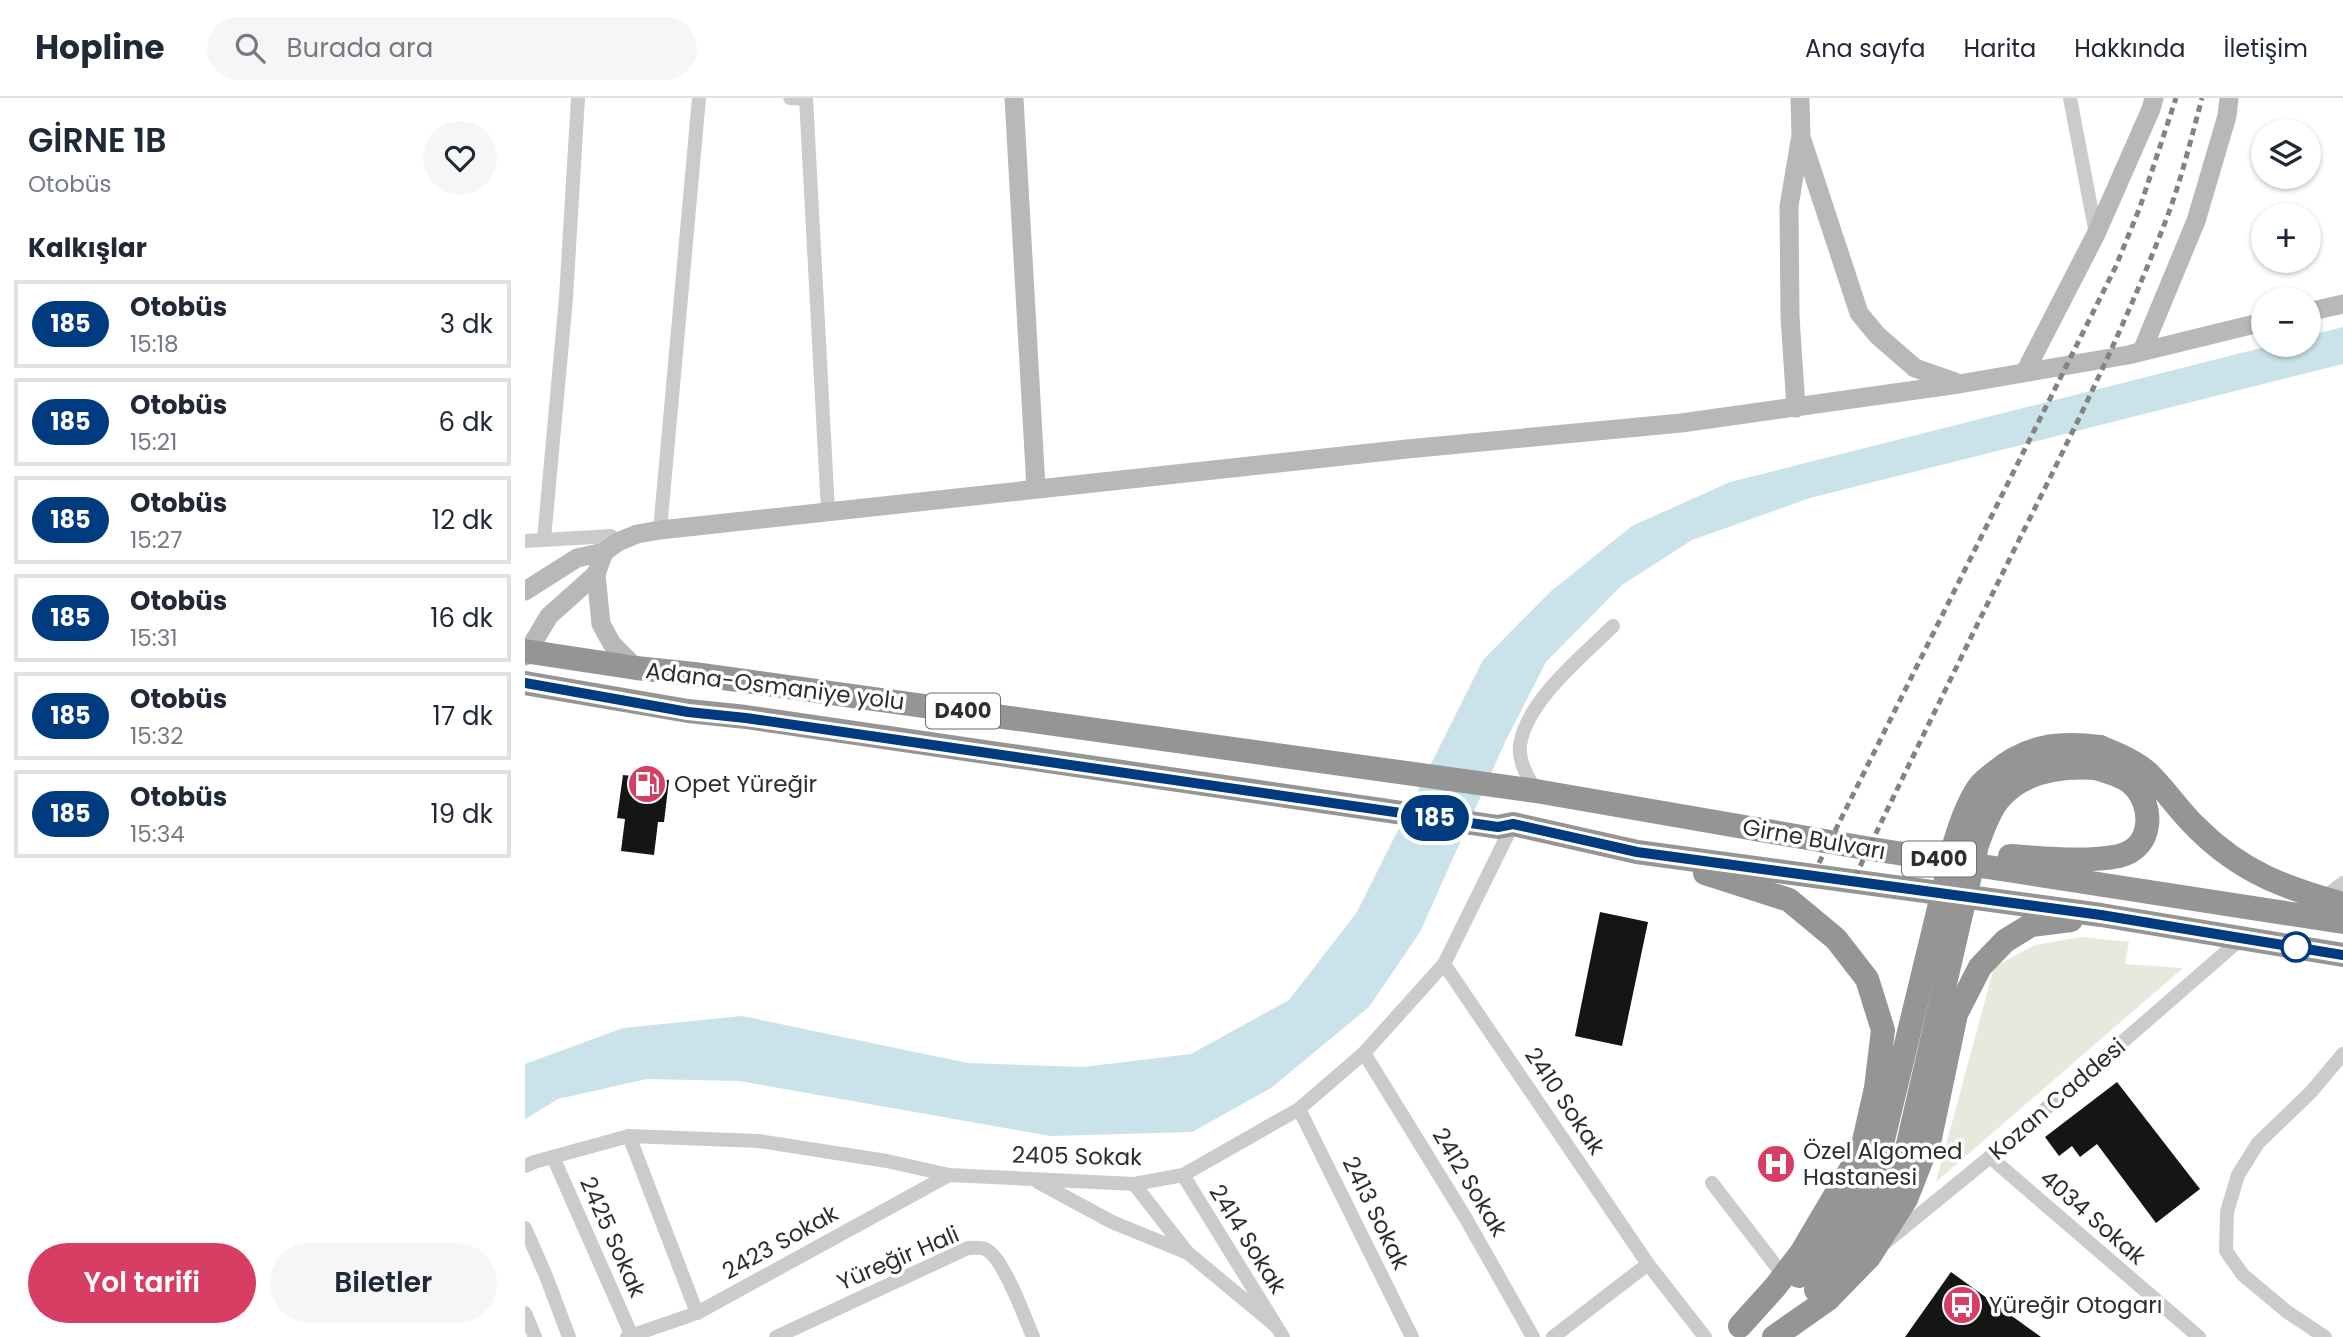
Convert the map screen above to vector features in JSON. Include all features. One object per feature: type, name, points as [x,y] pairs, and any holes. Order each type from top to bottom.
[{"type":"highway","name":"Adana-Osmaniye yolu","points":[[526,653],[1536,791]]},
{"type":"highway","name":"D400","points":[[525,683],[688,712],[1505,825]]},
{"type":"highway","points":[[1763,1337],[1799,1280],[1846,1220],[1869,1183],[1880,1152],[1955,842],[1963,815],[1979,785],[2007,762],[2041,747],[2069,743],[2098,757],[2130,782],[2144,798],[2147,810],[2148,830],[2139,846],[2121,856],[2076,859],[1865,848]]},
{"type":"highway","points":[[2098,757],[2126,757],[2145,771],[2197,829],[2234,860],[2271,881],[2333,901]]},
{"type":"highway","name":"Girne Bulvarı","points":[[1536,791],[1865,848],[2343,922]]},
{"type":"highway","name":"Girne Bulvarı","points":[[1505,825],[1637,852],[2101,915],[2343,955]]},
{"type":"highway","points":[[1637,852],[1789,900],[1836,939],[1867,979],[1883,1030],[1876,1088],[1862,1150],[1816,1231],[1799,1280],[1733,1331]]},
{"type":"highway","points":[[1774,1337],[1827,1300],[1869,1256],[1906,1199],[1930,1138],[1956,1014],[1980,967],[2005,941],[2031,925],[2101,915]]},
{"type":"main road","points":[[1014,98],[1036,488]]},
{"type":"main road","points":[[1796,408],[1790,317],[1789,206],[1801,137],[1800,98]]},
{"type":"main road","points":[[2025,372],[2096,233],[2154,98]]},
{"type":"main road","points":[[2142,351],[2196,220],[2227,116],[2229,98]]},
{"type":"main road","points":[[1801,137],[1859,313],[1877,335],[1915,368],[1959,384]]},
{"type":"main road","points":[[2321,309],[2343,303]]},
{"type":"main road","points":[[525,600],[532,588],[556,569],[577,558],[611,547],[637,534],[660,530],[1036,488],[1681,423],[1959,384],[2142,351],[2251,326]]},
{"type":"main road","points":[[526,653],[549,616],[596,574],[611,547]]},
{"type":"main road","points":[[596,574],[601,624],[612,644],[636,668]]},
{"type":"street","points":[[544,539],[566,298],[578,98]]},
{"type":"street","points":[[660,530],[699,98]]},
{"type":"street","points":[[790,98],[806,98],[828,511]]},
{"type":"street","points":[[2070,98],[2096,233]]},
{"type":"street","points":[[525,541],[611,536],[611,547]]},
{"type":"street","points":[[1536,791],[1523,769],[1520,747],[1528,720],[1546,694],[1613,626]]},
{"type":"street","name":"2405 Sokak","points":[[525,1166],[629,1136],[759,1141],[887,1161],[949,1175],[1134,1184],[1182,1175],[1299,1109],[1364,1053],[1444,964],[1505,825]]},
{"type":"street","points":[[2333,901],[2343,883]]},
{"type":"street","name":"Kozan Caddesi","points":[[1869,1256],[1990,1157],[2242,938]]},
{"type":"street","name":"2410 Sokak","points":[[1444,964],[1649,1264],[1705,1337]]},
{"type":"street","name":"2412 Sokak","points":[[1364,1053],[1465,1217],[1533,1337]]},
{"type":"street","points":[[2325,1337],[2286,1311],[2243,1275],[2226,1251],[2227,1212],[2238,1175],[2257,1143],[2311,1092],[2343,1054]]},
{"type":"street","name":"2413 Sokak","points":[[1299,1109],[1412,1337]]},
{"type":"street","points":[[629,1136],[697,1312]]},
{"type":"street","name":"2425 Sokak","points":[[553,1157],[629,1336]]},
{"type":"street","name":"4034 Sokak","points":[[1990,1157],[2199,1337]]},
{"type":"street","name":"2423 Sokak","points":[[629,1336],[697,1312],[764,1278],[949,1175]]},
{"type":"street","name":"2414 Sokak","points":[[1182,1175],[1279,1332]]},
{"type":"street","name":"2414 Sokak","points":[[1034,1180],[1112,1222],[1188,1253],[1279,1332]]},
{"type":"street","points":[[1712,1183],[1799,1280]]},
{"type":"street","points":[[1134,1184],[1188,1253]]},
{"type":"street","points":[[525,1228],[547,1276],[569,1337]]},
{"type":"street","name":"Yüreğir Hali","points":[[776,1337],[968,1248],[985,1249],[994,1256],[1010,1283],[1033,1337]]},
{"type":"street","points":[[1553,1337],[1649,1264]]},
{"type":"street","points":[[525,1313],[535,1337]]},
{"type":"shaded area","points":[[2080,937],[2129,942],[2125,964],[2183,968],[1936,1182],[1994,967],[2035,945]]},
{"type":"water","points":[[2343,327],[2343,364],[1810,498],[1692,540],[1622,585],[1546,662],[1506,740],[1420,932],[1369,1007],[1271,1088],[1192,1132],[1050,1136],[740,1081],[647,1079],[558,1099],[525,1119],[525,1064],[623,1028],[742,1016],[968,1063],[1083,1067],[1191,1054],[1289,1000],[1357,912],[1483,660],[1550,592],[1632,526],[1730,482],[2251,351],[2251,357],[2321,357],[2321,333]]},
{"type":"building","points":[[623,775],[669,780],[664,822],[658,822],[654,855],[621,851],[625,819],[617,818]]},
{"type":"building","points":[[1600,912],[1648,922],[1622,1046],[1575,1036]]},
{"type":"building","points":[[2117,1082],[2200,1189],[2156,1223],[2097,1144],[2080,1157],[2072,1146],[2059,1156],[2045,1137]]},
{"type":"building","name":"Yüreğir Otogarı","points":[[1951,1272],[2041,1337],[1905,1337]]},
{"type":"railway","points":[[1819,863],[2116,266],[2140,207],[2176,98]]},
{"type":"railway","points":[[1855,877],[2115,341],[2171,205],[2202,98]]},
{"type":"bus line","name":"185","points":[[525,683],[688,712],[746,718],[1498,827],[1513,824],[1637,852],[2101,915],[2343,955]]},
{"type":"place","name":"Opet Yüreğir","points":[[647,784]]},
{"type":"place","name":"Özel Algomed Hastanesi","points":[[1776,1164]]},
{"type":"place","name":"Yüreğir Otogarı","points":[[1962,1305]]}]
